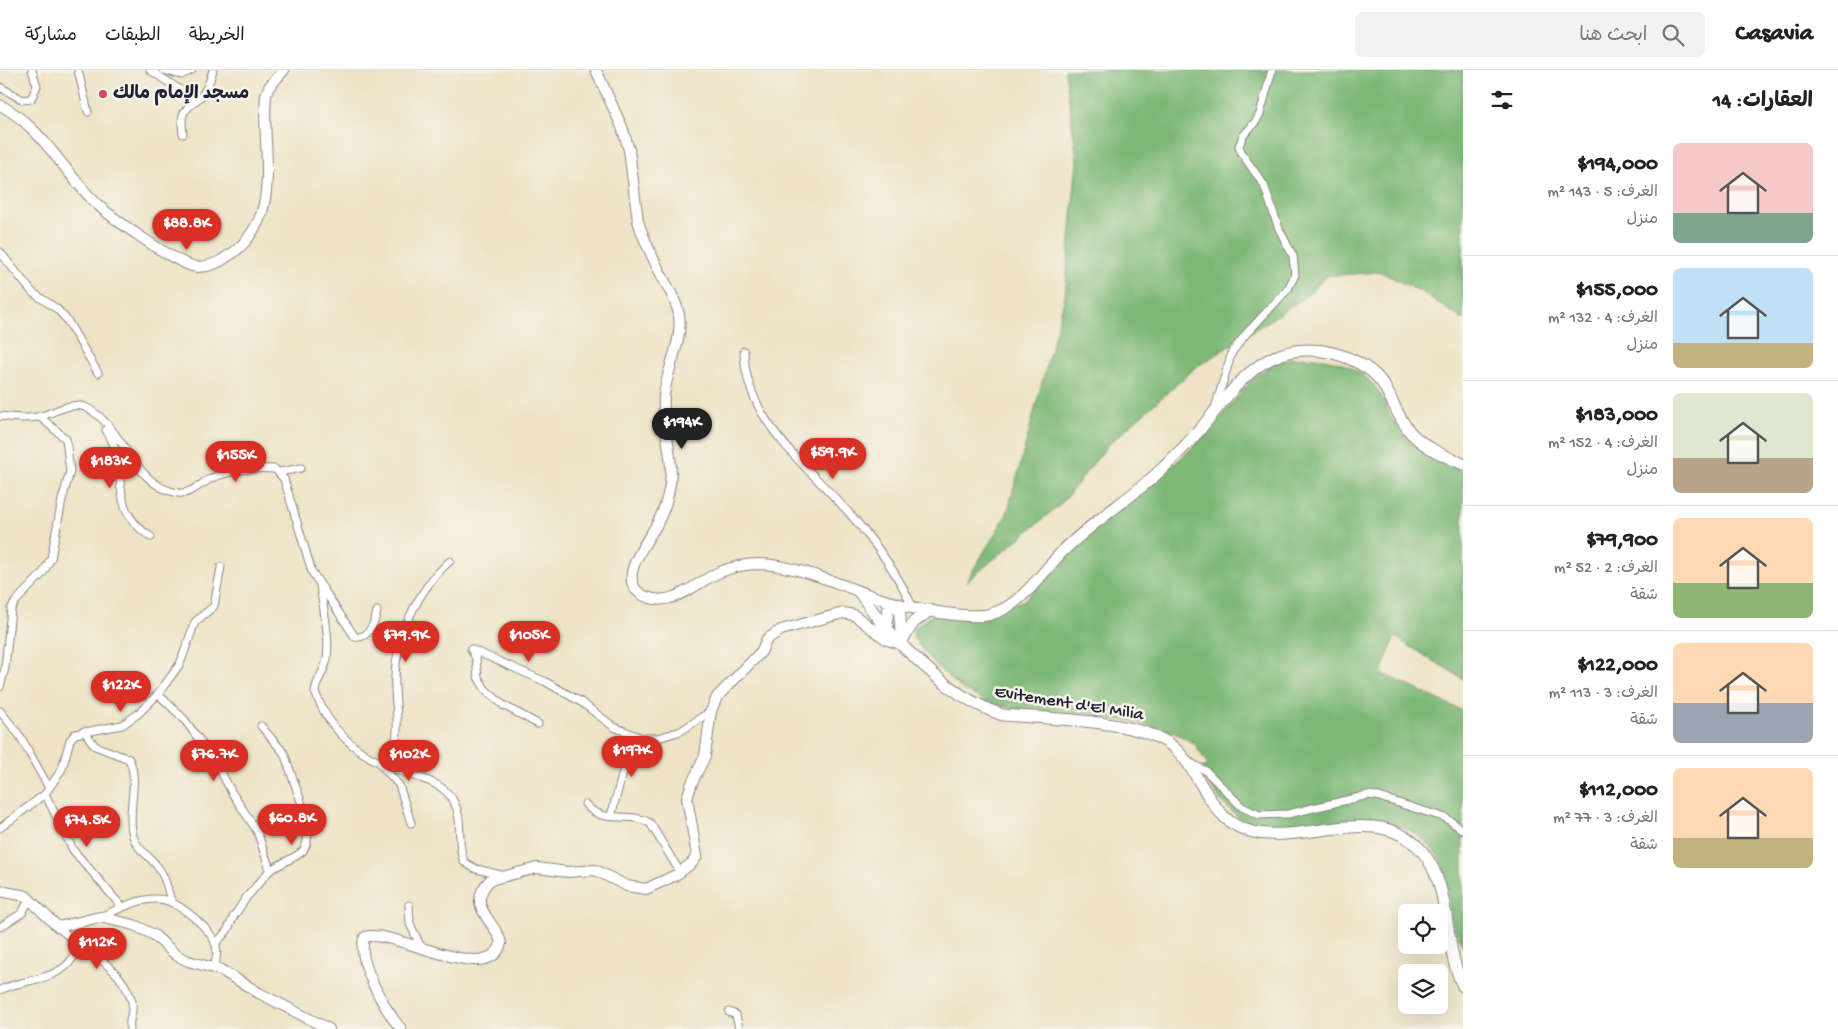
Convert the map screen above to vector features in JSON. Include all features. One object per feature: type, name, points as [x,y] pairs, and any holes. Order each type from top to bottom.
[{"type":"main road","points":[[895,603],[913,608],[975,615],[990,615],[1004,609],[1018,599],[1062,552],[1161,470],[1183,449],[1214,410],[1243,379],[1274,357],[1309,350],[1333,353],[1361,364],[1383,384],[1401,419],[1411,433],[1432,449],[1463,464]]},
{"type":"main road","name":"Evitement d'El Milia","points":[[859,592],[876,619],[890,634],[902,642],[950,689],[985,709],[1003,715],[1091,723],[1140,731],[1157,737],[1172,746],[1185,760],[1224,816],[1244,830],[1267,834],[1361,827],[1376,828],[1393,832],[1411,842],[1429,861],[1436,875],[1443,902],[1450,951],[1455,969],[1463,986]]},
{"type":"main road","points":[[890,634],[886,621],[895,603]]},
{"type":"main road","points":[[895,603],[902,642]]},
{"type":"main road","points":[[902,642],[914,622],[930,610]]},
{"type":"street","points":[[0,87],[23,100],[31,99],[37,86],[32,70]]},
{"type":"street","points":[[78,70],[88,112]]},
{"type":"street","points":[[150,70],[196,100]]},
{"type":"street","points":[[162,70],[181,75],[192,70]]},
{"type":"street","points":[[183,134],[181,117],[189,104],[196,100],[209,84],[213,70]]},
{"type":"street","points":[[0,106],[36,133],[101,208],[179,262],[195,267],[207,266],[221,261],[239,248],[248,238],[262,214],[267,190],[268,165],[266,95],[269,87],[284,70]]},
{"type":"street","points":[[596,70],[622,127],[629,150],[641,232],[679,314],[678,336],[664,396],[671,465],[669,489],[657,523],[636,558],[632,572],[634,585],[649,598],[664,599],[718,573],[738,566],[759,564],[800,572],[895,603]]},
{"type":"street","points":[[1214,410],[1232,352],[1288,289],[1295,275],[1293,256],[1280,229],[1264,185],[1242,154],[1239,146],[1242,136],[1256,122],[1260,114],[1272,70]]},
{"type":"street","points":[[0,252],[32,292],[57,309],[67,320],[98,373]]},
{"type":"street","points":[[744,351],[747,381],[772,429],[865,533],[903,586],[913,608]]},
{"type":"street","points":[[0,416],[16,419],[39,416],[75,406],[88,409],[99,418],[142,471],[159,485],[175,493],[188,492],[204,482],[227,473],[263,468],[275,469],[280,472],[301,468]]},
{"type":"street","points":[[0,687],[5,668],[11,609],[16,601],[43,573],[51,558],[62,500],[70,472],[66,439],[39,416]]},
{"type":"street","points":[[99,418],[116,449],[126,512],[135,525],[151,537]]},
{"type":"street","points":[[280,472],[312,572],[356,638],[372,629],[378,611]]},
{"type":"street","points":[[386,765],[398,739],[395,667],[400,638],[423,594],[450,561]]},
{"type":"street","points":[[0,828],[47,791],[62,769],[70,740],[75,734],[84,731],[110,729],[122,725],[138,714],[158,694],[180,664],[195,622],[214,606],[221,567]]},
{"type":"street","points":[[320,584],[327,630],[327,653],[325,666],[314,692],[338,732],[353,746],[386,765],[434,783],[445,790],[454,801],[459,814],[461,856],[464,862],[476,869],[506,877]]},
{"type":"street","points":[[401,1029],[378,996],[368,968],[363,942],[365,937],[369,936],[422,947],[469,960],[486,959],[499,948],[500,939],[483,914],[480,905],[486,884],[493,879],[537,868],[568,872],[595,870],[627,886],[641,890],[657,886],[680,872],[697,856],[687,798],[705,756],[711,711],[717,697],[760,652],[768,639],[781,630],[837,613],[849,613],[887,640],[902,642]]},
{"type":"street","points":[[538,724],[504,705],[485,689],[478,677],[476,659],[470,649],[546,682],[581,702],[614,727],[633,735],[650,738],[671,734],[688,727],[711,711]]},
{"type":"street","points":[[158,694],[184,719],[217,764],[232,793],[257,831],[270,870]]},
{"type":"street","points":[[0,711],[20,736],[73,850],[122,907]]},
{"type":"street","points":[[215,944],[227,931],[246,898],[270,870],[303,851],[308,836],[308,827],[300,795],[292,780],[284,753],[261,726]]},
{"type":"street","points":[[84,731],[95,746],[129,760],[133,777],[130,809],[132,834],[139,849],[161,872],[171,902]]},
{"type":"street","points":[[611,816],[633,735]]},
{"type":"street","points":[[376,759],[398,785],[411,823]]},
{"type":"street","points":[[1185,760],[1206,771],[1234,801],[1259,815],[1288,814],[1368,795],[1446,818],[1463,830]]},
{"type":"street","points":[[585,804],[594,814],[626,816],[650,823],[680,872]]},
{"type":"street","points":[[0,891],[21,894],[30,900],[80,946],[109,966],[127,991],[133,1009],[127,1027]]},
{"type":"street","points":[[58,927],[100,917],[122,907],[159,898],[171,902],[206,930],[215,944],[217,954],[214,968]]},
{"type":"street","points":[[0,927],[22,913],[30,900]]},
{"type":"street","points":[[409,905],[410,924],[422,947]]},
{"type":"street","points":[[100,917],[145,930],[176,955],[188,961],[214,968],[329,1029]]},
{"type":"street","points":[[0,990],[20,981],[35,979],[63,968],[80,946]]},
{"type":"street","points":[[729,1012],[736,1016],[739,1029]]},
{"type":"green space","points":[[1065,70],[1463,70],[1463,320],[1425,294],[1381,272],[1326,276],[1311,292],[1195,368],[1108,445],[1061,504],[966,582],[1007,514],[1065,296],[1077,159]]},
{"type":"green space","points":[[1305,357],[1338,362],[1367,378],[1375,386],[1399,430],[1413,444],[1428,454],[1463,471],[1463,679],[1395,637],[1381,673],[1463,711],[1463,946],[1453,925],[1446,880],[1441,863],[1437,855],[1424,840],[1408,830],[1392,824],[1374,821],[1337,822],[1288,828],[1263,828],[1251,824],[1242,820],[1228,808],[1210,786],[1199,770],[1208,765],[1194,743],[1175,733],[1132,721],[1016,709],[989,703],[963,690],[935,665],[913,638],[914,628],[929,617],[938,615],[957,618],[1023,601],[1090,534],[1149,487],[1206,435],[1254,377],[1276,363],[1291,358]]},
{"type":"place","name":"مسجد الإمام مالك","points":[[103,94]]}]
